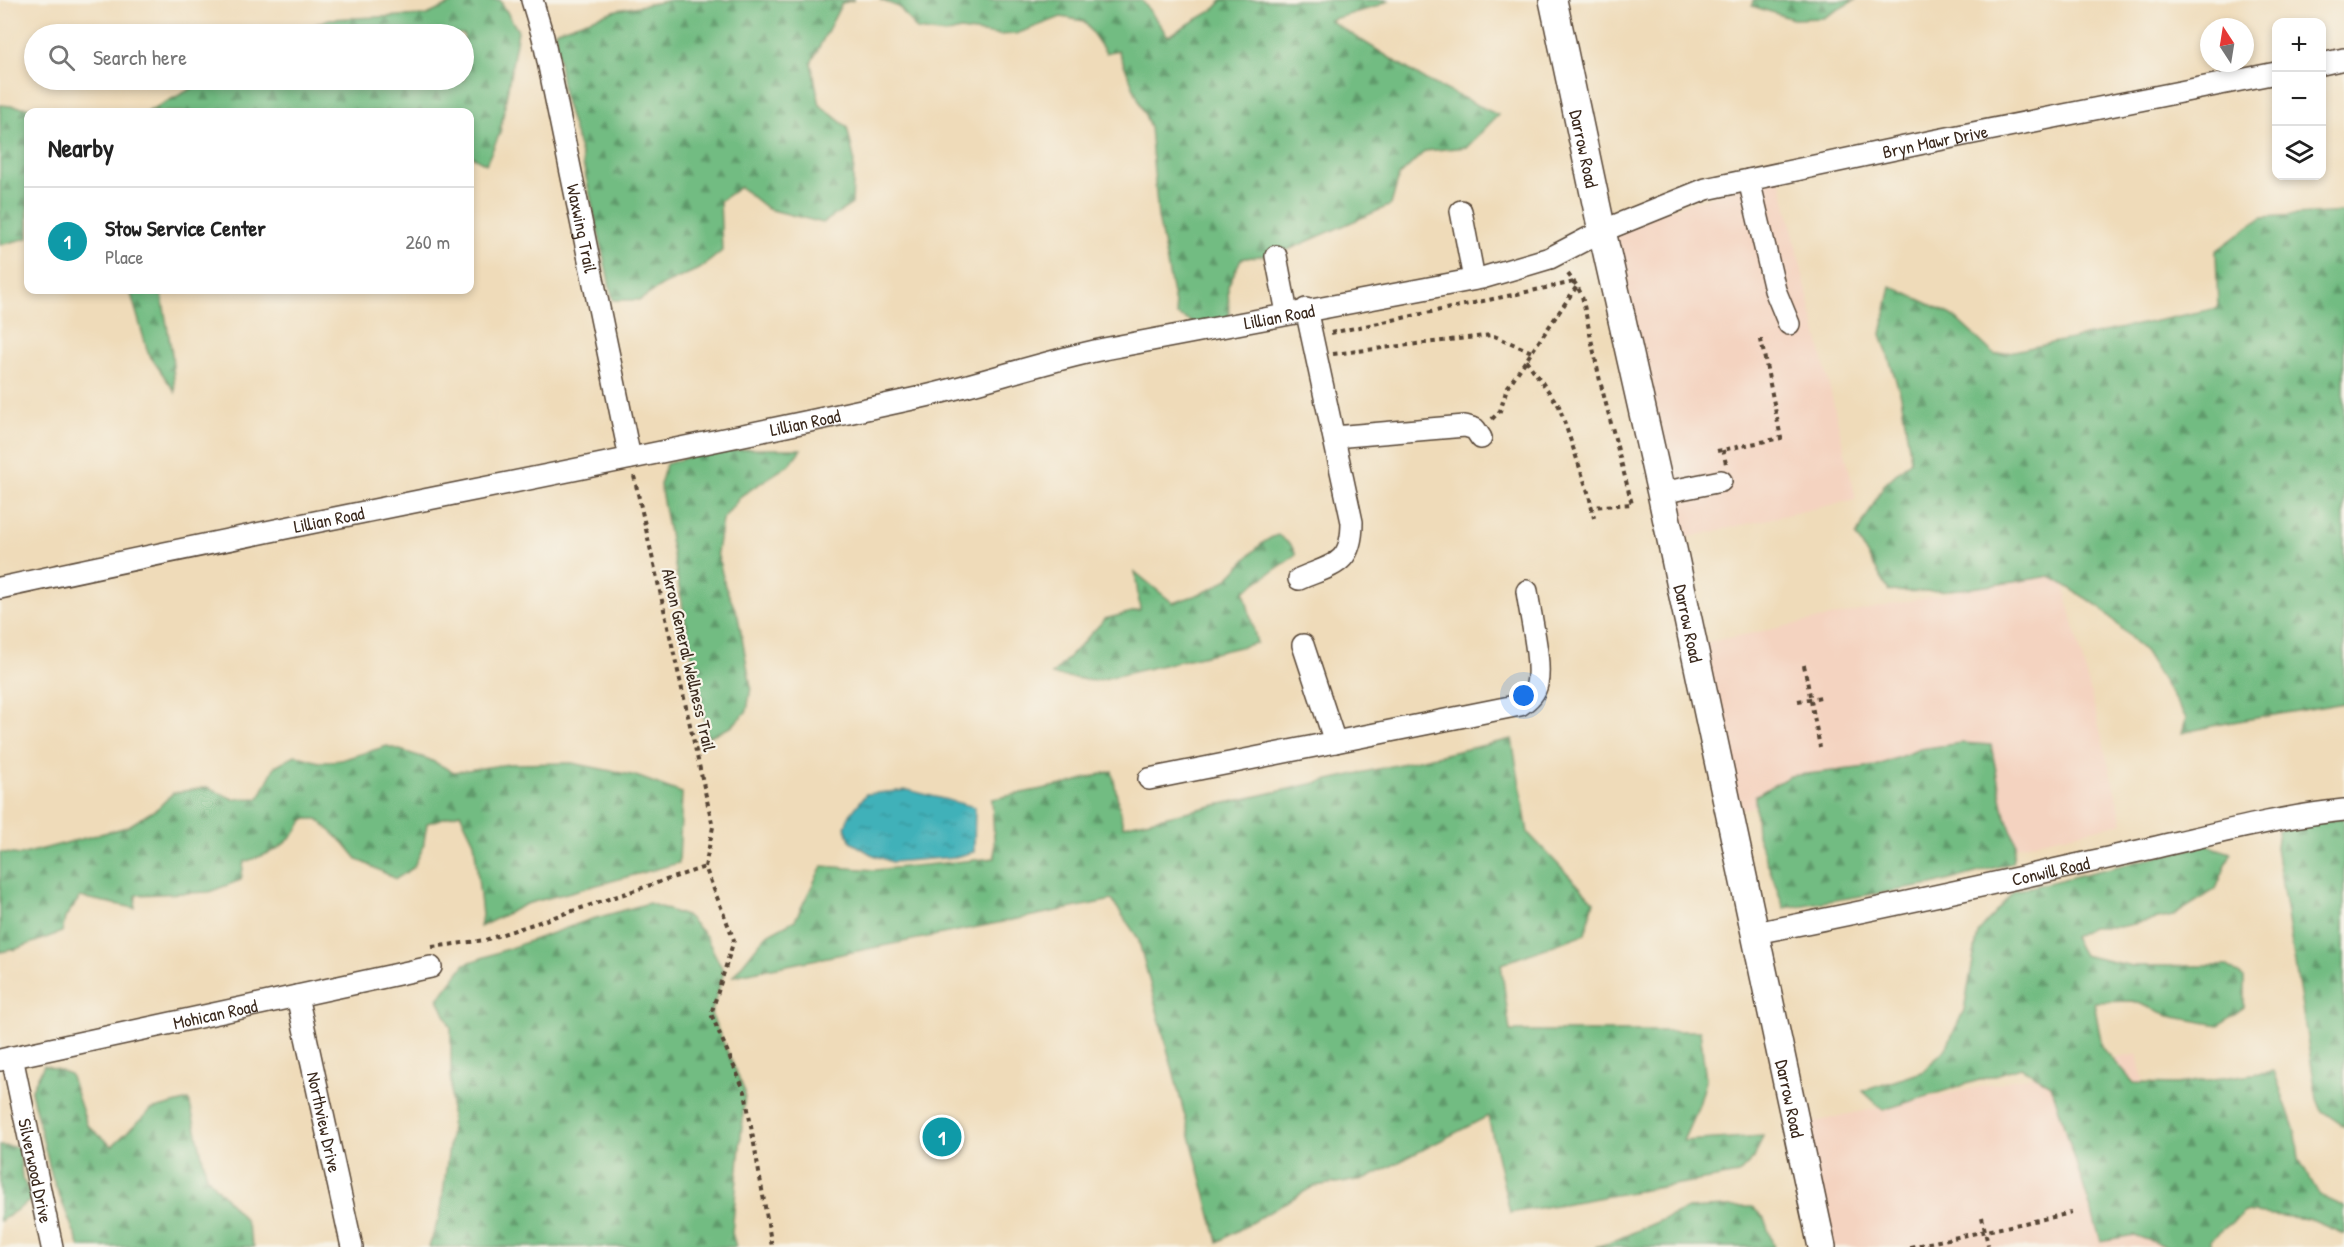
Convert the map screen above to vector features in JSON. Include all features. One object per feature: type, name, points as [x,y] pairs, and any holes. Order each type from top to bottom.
[{"type":"main road","name":"Darrow Road","points":[[1553,0],[1822,1247]]},
{"type":"street","name":"Waxwing Trail","points":[[532,0],[543,38],[630,458]]},
{"type":"street","points":[[2326,62],[2344,59]]},
{"type":"street","name":"Bryn Mawr Drive","points":[[1602,231],[1706,189],[2272,74]]},
{"type":"street","points":[[1749,180],[1775,290],[1789,324]]},
{"type":"street","points":[[1461,211],[1474,279]]},
{"type":"street","name":"Lillian Road","points":[[0,588],[921,397],[1069,356],[1474,279],[1550,258],[1602,231]]},
{"type":"street","points":[[1276,256],[1297,311],[1314,346],[1352,522],[1352,540],[1348,554],[1336,564],[1299,579]]},
{"type":"street","points":[[1334,437],[1466,426],[1478,434]]},
{"type":"street","points":[[1661,493],[1721,481]]},
{"type":"street","points":[[1149,779],[1520,705],[1530,699],[1537,685],[1538,666],[1527,591]]},
{"type":"street","points":[[1303,645],[1335,742]]},
{"type":"street","name":"Conwill Road","points":[[1755,933],[1828,920],[2199,837],[2320,812],[2344,810]]},
{"type":"street","name":"Mohican Road","points":[[6,1058],[431,967]]},
{"type":"street","name":"Northview Drive","points":[[297,996],[352,1247]]},
{"type":"street","name":"Silverwood Drive","points":[[6,1058],[52,1247]]},
{"type":"path","points":[[1568,274],[1582,296],[1600,381],[1632,504],[1592,507]]},
{"type":"path","points":[[1314,346],[1574,282]]},
{"type":"path","points":[[1478,434],[1498,415],[1507,388],[1577,286]]},
{"type":"path","points":[[1314,346],[1345,353],[1492,335],[1532,352]]},
{"type":"path","points":[[1717,451],[1781,438],[1760,335]]},
{"type":"path","points":[[1526,360],[1559,406],[1594,518]]},
{"type":"path","points":[[1753,438],[1754,444]]},
{"type":"path","name":"Akron General Wellness Trail","points":[[630,458],[713,828],[705,867]]},
{"type":"path","points":[[1804,665],[1820,747]]},
{"type":"path","points":[[1798,701],[1821,697]]},
{"type":"path","points":[[431,967],[426,948],[485,940],[705,867],[734,940],[711,1014],[745,1092],[772,1247]]},
{"type":"path","points":[[1910,1247],[2072,1213]]},
{"type":"path","points":[[1982,1217],[1988,1245]]},
{"type":"shaded area","points":[[1779,174],[1856,499],[1672,541],[1602,231]]},
{"type":"shaded area","points":[[2060,570],[2123,823],[1978,855],[1956,762],[1729,812],[1694,645]]},
{"type":"shaded area","points":[[2137,1054],[2181,1247],[1822,1247],[1797,1128],[1830,1118]]},
{"type":"green space","points":[[460,0],[500,0],[518,31],[500,133],[486,164],[474,157],[474,108],[155,108],[189,90],[474,90],[474,24],[317,24],[329,19],[427,15]]},
{"type":"green space","points":[[672,0],[854,0],[842,3],[811,63],[820,105],[847,127],[854,158],[852,204],[823,223],[768,209],[740,187],[720,201],[722,251],[701,268],[663,285],[640,300],[613,300],[581,154],[563,93],[555,31],[617,10]]},
{"type":"green space","points":[[880,0],[1142,0],[1168,36],[1213,10],[1223,0],[1390,0],[1375,7],[1329,20],[1422,78],[1498,115],[1467,147],[1425,151],[1399,176],[1391,205],[1283,252],[1241,259],[1228,286],[1229,317],[1198,325],[1177,315],[1158,217],[1150,127],[1118,50],[1106,53],[1084,21],[1061,17],[1016,34],[997,35],[960,30],[945,34],[917,30],[899,7]]},
{"type":"green space","points":[[1753,0],[1855,0],[1823,18],[1793,19],[1752,6]]},
{"type":"green space","points":[[0,105],[34,108],[24,108],[24,239],[0,245]]},
{"type":"green space","points":[[2344,212],[2344,703],[2182,733],[2186,718],[2145,652],[2100,607],[2050,576],[1950,590],[1889,591],[1856,536],[1884,485],[1911,460],[1901,396],[1881,334],[1891,286],[1952,315],[1995,355],[2218,308],[2216,251],[2262,217]]},
{"type":"green space","points":[[131,294],[162,294],[172,354],[175,392],[148,353]]},
{"type":"green space","points":[[748,449],[801,449],[790,464],[742,495],[722,520],[717,552],[725,586],[738,616],[751,687],[747,711],[731,727],[707,737],[660,485],[666,464],[695,455]]},
{"type":"green space","points":[[1278,535],[1291,545],[1296,555],[1244,591],[1257,643],[1095,681],[1052,675],[1105,619],[1140,610],[1135,572],[1173,603],[1204,593],[1222,583],[1261,545]]},
{"type":"green space","points":[[1512,739],[1528,833],[1594,902],[1585,934],[1501,964],[1510,1031],[1700,1031],[1706,1081],[1699,1105],[1683,1141],[1763,1136],[1754,1158],[1738,1174],[1510,1213],[1488,1116],[1366,1179],[1314,1186],[1218,1242],[1138,938],[1112,900],[733,976],[765,936],[795,920],[822,866],[875,870],[995,858],[992,799],[1067,784],[1112,771],[1123,826]]},
{"type":"green space","points":[[1961,743],[1991,745],[2004,812],[2016,843],[2012,863],[1932,885],[1784,908],[1757,835],[1755,796],[1790,776],[1876,766],[1920,749]]},
{"type":"green space","points":[[387,746],[428,759],[454,772],[509,764],[572,763],[636,776],[682,793],[679,863],[526,904],[480,927],[482,915],[474,842],[460,813],[427,823],[423,848],[413,868],[396,879],[357,859],[344,843],[317,819],[304,819],[293,836],[286,842],[263,855],[244,862],[241,880],[209,892],[136,895],[135,908],[80,897],[65,918],[62,932],[16,949],[0,952],[0,852],[20,855],[127,827],[158,808],[173,793],[207,787],[233,799],[259,798],[275,766],[295,755],[319,762],[341,760]]},
{"type":"green space","points":[[2344,817],[2344,1126],[2322,1111],[2317,1099],[2276,847],[2278,830]]},
{"type":"green space","points":[[2206,845],[2231,853],[2216,889],[2173,916],[2119,927],[2091,927],[2073,937],[2083,955],[2132,966],[2228,966],[2244,978],[2244,1007],[2219,1025],[2174,1017],[2133,1001],[2094,1002],[2102,1047],[2134,1083],[2177,1084],[2274,1071],[2296,1134],[2299,1159],[2320,1196],[2344,1207],[2344,1234],[2309,1219],[2245,1212],[2211,1239],[2211,1247],[2167,1247],[2134,1235],[2101,1241],[2051,1085],[2021,1067],[1883,1110],[1863,1091],[1922,1072],[1946,1048],[1964,1010],[1978,933],[2014,891]]},
{"type":"green space","points":[[649,903],[688,917],[705,935],[724,972],[711,1014],[745,1092],[732,1233],[736,1247],[429,1247],[441,1211],[451,1129],[451,1028],[438,999],[465,964],[589,920]]},
{"type":"green space","points":[[44,1065],[70,1074],[87,1125],[112,1146],[151,1110],[189,1100],[207,1177],[245,1220],[254,1247],[80,1247],[52,1177],[31,1091]]},
{"type":"green space","points":[[0,1146],[19,1147],[22,1178],[33,1199],[0,1221]]},
{"type":"green space","points":[[1752,1207],[1764,1218],[1774,1247],[1595,1247],[1687,1209]]},
{"type":"water","points":[[908,790],[975,807],[974,852],[955,857],[892,862],[871,854],[851,842],[845,827],[849,816],[866,794]]},
{"type":"place","name":"Stow Service Center","points":[[942,1137]]}]
